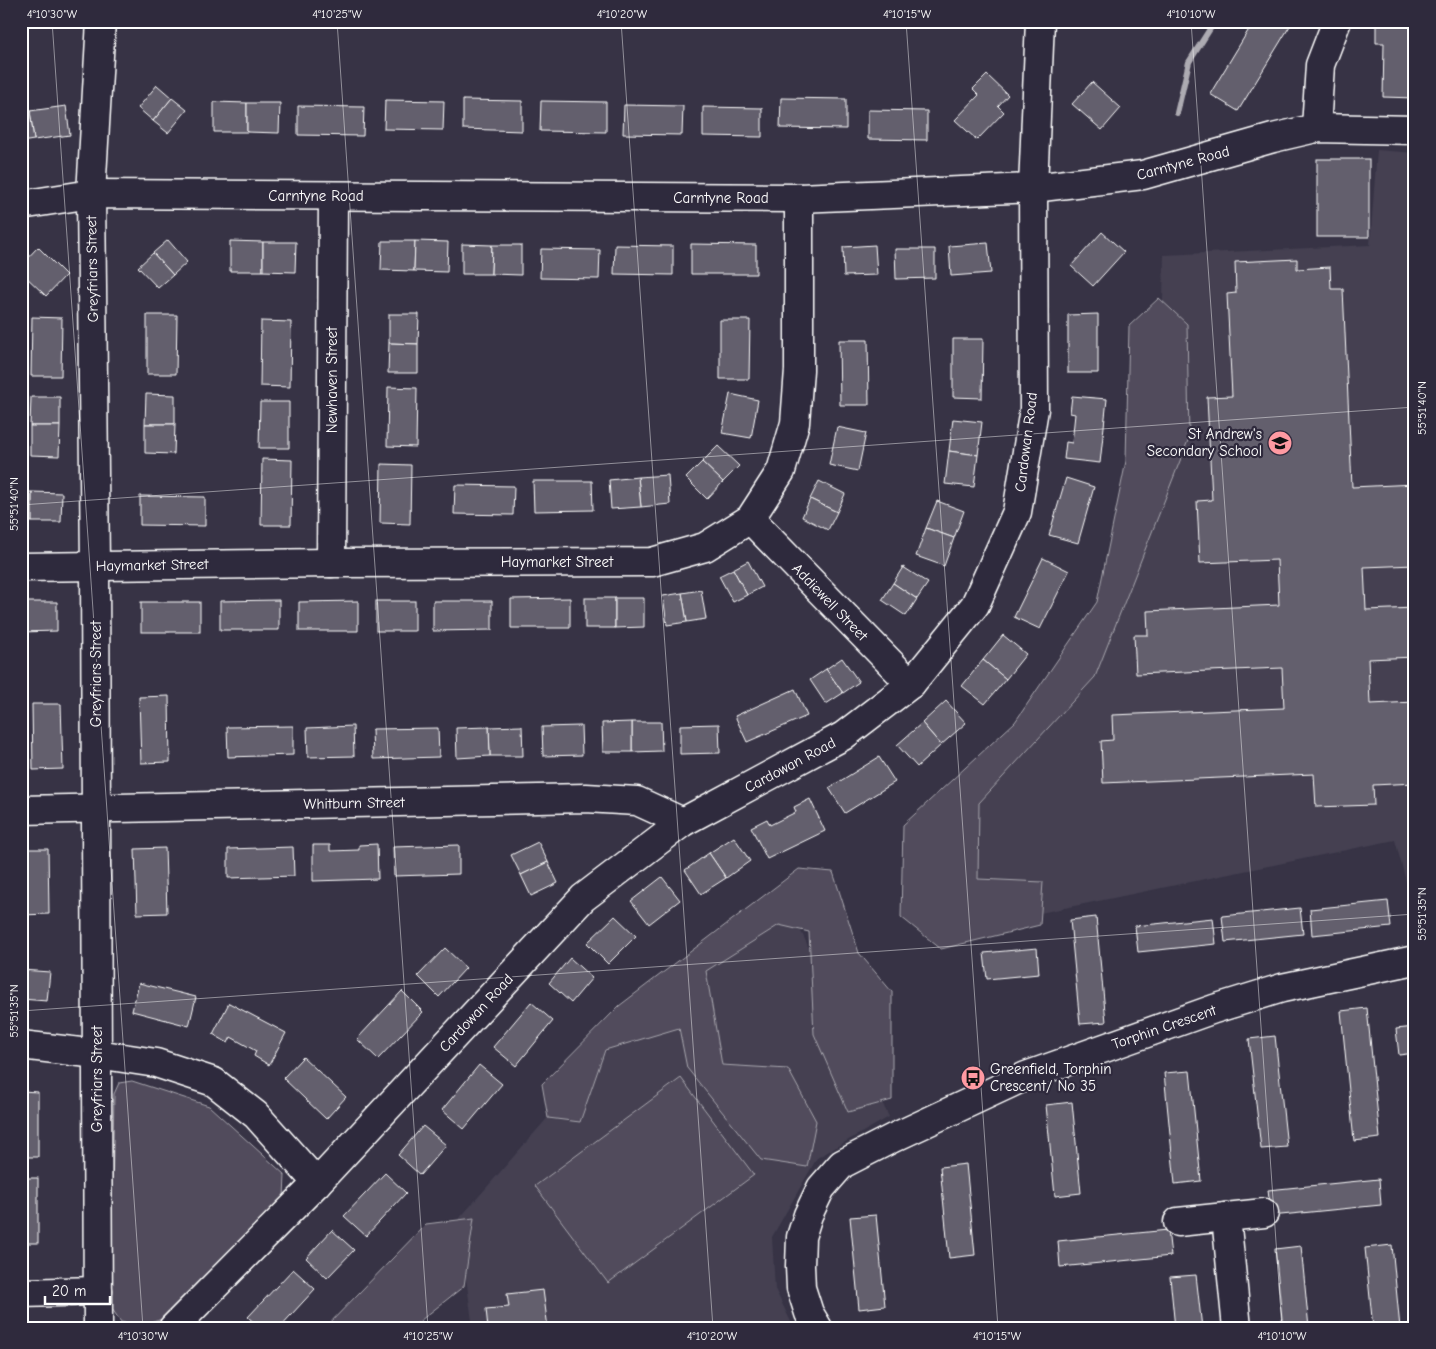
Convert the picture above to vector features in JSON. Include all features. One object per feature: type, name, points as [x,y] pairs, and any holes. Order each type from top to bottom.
[{"type":"street","name":"Greyfriars Street","points":[[98,1328],[95,566],[91,194],[101,21]]},
{"type":"street","name":"Cardowan Road","points":[[173,1328],[317,1183],[583,898],[683,822],[844,736],[911,684],[975,605],[1017,512],[1034,409],[1033,188],[1040,21]]},
{"type":"street","points":[[1316,128],[1320,65],[1336,21]]},
{"type":"street","name":"Carntyne Road","points":[[21,205],[91,194],[800,198],[1033,188],[1143,175],[1272,138],[1316,128],[1415,130]]},
{"type":"street","name":"Newhaven Street","points":[[331,563],[333,196]]},
{"type":"street","name":"Haymarket Street","points":[[21,567],[331,563],[652,562],[705,547],[750,520],[781,471],[795,423],[799,370],[800,198]]},
{"type":"street","name":"Addiewell Street","points":[[750,520],[911,684]]},
{"type":"street","name":"Whitburn Street","points":[[21,810],[586,798],[637,801],[683,822]]},
{"type":"street","name":"Torphin Crescent","points":[[818,1328],[809,1313],[802,1288],[800,1266],[801,1237],[808,1215],[821,1188],[842,1164],[1026,1076],[1214,1009],[1282,988],[1415,960]]},
{"type":"street","points":[[21,1045],[156,1063],[214,1082],[256,1115],[317,1183]]},
{"type":"street","points":[[1178,1222],[1264,1212]]},
{"type":"street","points":[[1226,1217],[1237,1328]]},
{"type":"street","points":[[21,1293],[98,1292]]},
{"type":"shaded area","name":"St Andrew's Secondary School","points":[[1377,150],[1415,153],[1415,915],[1395,840],[963,929],[959,795],[1074,686],[1129,546],[1162,341],[1164,255],[1370,245]]},
{"type":"shaded area","points":[[1159,298],[1187,324],[1189,438],[1095,677],[979,803],[978,879],[1043,882],[1040,925],[941,949],[901,917],[903,825],[1015,722],[1097,602],[1126,461],[1129,326]]},
{"type":"shaded area","points":[[799,869],[833,872],[859,953],[892,992],[892,1100],[848,1112],[814,1034],[809,932],[779,925],[706,971],[722,1065],[788,1069],[816,1121],[807,1167],[761,1160],[687,1068],[679,1028],[605,1050],[580,1122],[548,1118],[542,1084],[619,1006]]},
{"type":"shaded area","points":[[789,906],[889,1117],[817,1158],[772,1237],[775,1289],[794,1328],[473,1328],[458,1220],[659,991]]},
{"type":"shaded area","points":[[681,1078],[754,1175],[608,1283],[535,1186]]},
{"type":"shaded area","points":[[132,1081],[209,1106],[285,1175],[284,1197],[165,1318],[141,1326],[121,1322],[110,1306],[114,1094],[119,1083]]},
{"type":"shaded area","points":[[474,1218],[464,1286],[411,1328],[325,1328],[426,1224]]},
{"type":"building","points":[[1254,21],[1293,21],[1238,111],[1210,94]]},
{"type":"building","points":[[1376,21],[1415,21],[1415,98],[1383,97],[1384,43],[1376,43]]},
{"type":"building","points":[[987,75],[1008,95],[998,106],[1004,112],[977,140],[955,120],[979,95],[973,89]]},
{"type":"building","points":[[1092,82],[1121,108],[1102,130],[1072,104]]},
{"type":"building","points":[[157,85],[172,98],[153,121],[138,108]]},
{"type":"building","points":[[172,98],[187,110],[168,133],[153,121]]},
{"type":"building","points":[[781,98],[846,99],[846,129],[780,128]]},
{"type":"building","points":[[385,100],[444,101],[443,130],[384,129]]},
{"type":"building","points":[[463,100],[522,101],[522,131],[463,129]]},
{"type":"building","points":[[541,101],[606,102],[606,132],[540,131]]},
{"type":"building","points":[[214,102],[247,103],[247,132],[214,132]]},
{"type":"building","points":[[247,103],[280,103],[279,133],[247,132]]},
{"type":"building","points":[[624,105],[683,106],[682,135],[623,134]]},
{"type":"building","points":[[66,106],[70,135],[34,140],[30,111]]},
{"type":"building","points":[[298,106],[364,107],[363,136],[298,135]]},
{"type":"building","points":[[703,107],[762,108],[762,137],[703,136]]},
{"type":"building","points":[[868,110],[927,111],[927,140],[868,139]]},
{"type":"building","points":[[30,111],[34,140],[21,142],[21,112]]},
{"type":"building","points":[[1317,159],[1369,159],[1369,237],[1317,237]]},
{"type":"building","points":[[1102,232],[1124,252],[1093,286],[1071,266]]},
{"type":"building","points":[[168,240],[187,262],[173,275],[153,253]]},
{"type":"building","points":[[230,241],[263,242],[263,271],[230,271]]},
{"type":"building","points":[[382,241],[415,241],[414,271],[381,270]]},
{"type":"building","points":[[415,241],[448,242],[447,272],[414,271]]},
{"type":"building","points":[[263,242],[296,242],[295,272],[263,271]]},
{"type":"building","points":[[988,243],[991,273],[951,276],[949,246]]},
{"type":"building","points":[[462,244],[492,245],[491,274],[462,274]]},
{"type":"building","points":[[691,244],[756,245],[756,274],[691,274]]},
{"type":"building","points":[[492,245],[521,245],[521,275],[491,274]]},
{"type":"building","points":[[615,245],[673,246],[673,275],[614,274]]},
{"type":"building","points":[[875,245],[877,275],[844,276],[843,247]]},
{"type":"building","points":[[38,247],[66,275],[46,296],[21,272],[21,265]]},
{"type":"building","points":[[541,249],[600,250],[599,279],[540,278]]},
{"type":"building","points":[[895,249],[935,249],[935,278],[896,279]]},
{"type":"building","points":[[153,253],[173,275],[158,288],[138,267]]},
{"type":"building","points":[[1297,259],[1297,269],[1330,267],[1331,289],[1343,289],[1352,487],[1415,484],[1415,565],[1364,567],[1366,610],[1415,608],[1415,657],[1368,659],[1370,704],[1415,702],[1415,783],[1373,785],[1374,805],[1316,807],[1314,774],[1103,783],[1101,741],[1113,740],[1112,715],[1284,708],[1282,668],[1136,674],[1134,635],[1148,635],[1147,611],[1279,605],[1277,560],[1200,563],[1197,501],[1212,500],[1207,397],[1232,396],[1227,294],[1236,293],[1235,262]]},
{"type":"building","points":[[389,314],[419,314],[418,344],[389,343]]},
{"type":"building","points":[[1098,314],[1098,373],[1068,373],[1068,315]]},
{"type":"building","points":[[147,315],[177,315],[176,374],[147,374]]},
{"type":"building","points":[[32,317],[62,318],[61,376],[31,376]]},
{"type":"building","points":[[720,320],[750,320],[749,379],[720,379]]},
{"type":"building","points":[[261,321],[291,322],[290,387],[260,386]]},
{"type":"building","points":[[953,339],[983,339],[982,398],[953,397]]},
{"type":"building","points":[[839,340],[868,340],[869,405],[840,405]]},
{"type":"building","points":[[389,343],[418,344],[418,373],[388,373]]},
{"type":"building","points":[[388,387],[417,388],[416,447],[387,446]]},
{"type":"building","points":[[146,394],[175,395],[175,424],[145,424]]},
{"type":"building","points":[[730,394],[758,400],[751,438],[722,433]]},
{"type":"building","points":[[1072,396],[1107,399],[1100,463],[1064,459],[1066,442],[1072,443],[1075,414],[1070,413]]},
{"type":"building","points":[[31,397],[60,397],[60,426],[30,426]]},
{"type":"building","points":[[260,402],[289,402],[289,448],[259,448]]},
{"type":"building","points":[[953,419],[982,422],[978,455],[949,451]]},
{"type":"building","points":[[145,424],[175,424],[174,454],[145,453]]},
{"type":"building","points":[[30,426],[60,426],[59,456],[30,455]]},
{"type":"building","points":[[837,427],[866,433],[858,471],[829,465]]},
{"type":"building","points":[[718,446],[739,466],[723,482],[702,462]]},
{"type":"building","points":[[949,451],[978,455],[974,487],[945,484]]},
{"type":"building","points":[[262,459],[292,460],[291,525],[261,525]]},
{"type":"building","points":[[702,462],[723,482],[707,499],[686,478]]},
{"type":"building","points":[[381,464],[411,465],[410,524],[380,523]]},
{"type":"building","points":[[668,475],[670,504],[641,507],[638,477]]},
{"type":"building","points":[[638,477],[641,507],[611,509],[609,480]]},
{"type":"building","points":[[1066,478],[1094,487],[1078,543],[1049,535]]},
{"type":"building","points":[[533,481],[592,481],[593,510],[534,511]]},
{"type":"building","points":[[819,481],[845,494],[837,512],[810,499]]},
{"type":"building","points":[[455,485],[514,486],[513,515],[454,514]]},
{"type":"building","points":[[21,492],[32,492],[32,522],[21,521]]},
{"type":"building","points":[[32,492],[62,493],[61,522],[32,522]]},
{"type":"building","points":[[140,496],[205,497],[205,526],[140,525]]},
{"type":"building","points":[[810,499],[837,512],[828,530],[802,517]]},
{"type":"building","points":[[937,501],[964,511],[954,538],[926,528]]},
{"type":"building","points":[[926,528],[954,538],[944,566],[916,556]]},
{"type":"building","points":[[1043,558],[1069,571],[1040,629],[1014,617]]},
{"type":"building","points":[[748,561],[762,587],[747,595],[733,569]]},
{"type":"building","points":[[903,567],[928,583],[917,599],[893,583]]},
{"type":"building","points":[[733,569],[747,595],[733,602],[719,576]]},
{"type":"building","points":[[893,583],[917,599],[906,616],[882,600]]},
{"type":"building","points":[[701,590],[706,619],[687,622],[682,593]]},
{"type":"building","points":[[682,593],[687,622],[667,625],[663,596]]},
{"type":"building","points":[[570,598],[570,628],[511,628],[511,599]]},
{"type":"building","points":[[585,598],[615,598],[615,628],[585,628]]},
{"type":"building","points":[[615,598],[644,598],[644,627],[615,628]]},
{"type":"building","points":[[279,600],[279,630],[220,630],[220,601]]},
{"type":"building","points":[[358,601],[358,631],[299,631],[299,602]]},
{"type":"building","points":[[376,601],[415,601],[415,631],[376,631]]},
{"type":"building","points":[[433,601],[492,601],[492,630],[433,631]]},
{"type":"building","points":[[21,602],[57,602],[57,631],[21,632]]},
{"type":"building","points":[[141,602],[200,602],[200,632],[141,632]]},
{"type":"building","points":[[1003,635],[1026,654],[1006,679],[983,660]]},
{"type":"building","points":[[842,658],[859,682],[843,693],[826,669]]},
{"type":"building","points":[[983,660],[1006,679],[985,704],[962,686]]},
{"type":"building","points":[[826,669],[843,693],[826,704],[810,680]]},
{"type":"building","points":[[795,689],[807,716],[747,742],[735,716]]},
{"type":"building","points":[[169,696],[170,762],[141,763],[139,697]]},
{"type":"building","points":[[946,701],[966,723],[941,745],[922,723]]},
{"type":"building","points":[[32,704],[61,704],[63,769],[33,770]]},
{"type":"building","points":[[632,722],[661,722],[662,751],[632,752]]},
{"type":"building","points":[[632,722],[632,752],[603,752],[602,723]]},
{"type":"building","points":[[922,723],[941,745],[917,767],[897,745]]},
{"type":"building","points":[[719,724],[720,753],[680,754],[680,725]]},
{"type":"building","points":[[293,726],[293,755],[228,757],[227,727]]},
{"type":"building","points":[[353,726],[354,756],[308,757],[307,728]]},
{"type":"building","points":[[522,726],[523,756],[490,756],[489,727]]},
{"type":"building","points":[[581,726],[582,755],[543,756],[542,727]]},
{"type":"building","points":[[489,727],[490,756],[457,758],[456,728]]},
{"type":"building","points":[[438,728],[439,757],[373,759],[372,729]]},
{"type":"building","points":[[879,757],[895,782],[845,813],[829,788]]},
{"type":"building","points":[[810,799],[825,831],[767,859],[751,827],[767,819],[770,825],[796,812],[794,807]]},
{"type":"building","points":[[734,837],[750,861],[726,878],[709,853]]},
{"type":"building","points":[[538,842],[548,862],[521,875],[511,855]]},
{"type":"building","points":[[377,844],[378,879],[313,881],[313,845],[330,845],[330,851],[359,850],[359,845]]},
{"type":"building","points":[[459,845],[459,874],[394,876],[393,847]]},
{"type":"building","points":[[293,847],[294,876],[228,878],[228,849]]},
{"type":"building","points":[[165,848],[167,913],[137,914],[135,849]]},
{"type":"building","points":[[21,849],[48,849],[49,914],[21,915]]},
{"type":"building","points":[[709,853],[726,878],[701,894],[685,870]]},
{"type":"building","points":[[548,862],[558,883],[531,896],[521,875]]},
{"type":"building","points":[[662,877],[680,900],[649,924],[631,901]]},
{"type":"building","points":[[1388,901],[1391,927],[1312,935],[1310,909]]},
{"type":"building","points":[[1300,908],[1303,934],[1225,942],[1222,916]]},
{"type":"building","points":[[615,916],[636,936],[608,964],[587,943]]},
{"type":"building","points":[[1096,917],[1106,1022],[1080,1024],[1070,920]]},
{"type":"building","points":[[1213,918],[1216,944],[1138,952],[1135,926]]},
{"type":"building","points":[[445,948],[466,968],[439,997],[418,976]]},
{"type":"building","points":[[1037,948],[1039,974],[987,979],[984,953]]},
{"type":"building","points":[[570,958],[592,978],[571,1003],[549,983]]},
{"type":"building","points":[[21,970],[50,972],[47,1001],[21,999]]},
{"type":"building","points":[[139,983],[196,997],[189,1026],[132,1011]]},
{"type":"building","points":[[402,991],[423,1012],[378,1059],[357,1039]]},
{"type":"building","points":[[531,1002],[553,1021],[516,1066],[493,1047]]},
{"type":"building","points":[[229,1003],[286,1033],[269,1065],[254,1056],[256,1051],[231,1037],[228,1043],[213,1034]]},
{"type":"building","points":[[1367,1008],[1380,1138],[1354,1141],[1341,1011]]},
{"type":"building","points":[[1415,1027],[1415,1053],[1399,1055],[1396,1029]]},
{"type":"building","points":[[1275,1036],[1287,1147],[1261,1149],[1249,1039]]},
{"type":"building","points":[[303,1057],[346,1097],[326,1119],[283,1078]]},
{"type":"building","points":[[479,1065],[502,1084],[464,1129],[442,1110]]},
{"type":"building","points":[[1190,1071],[1201,1181],[1175,1184],[1164,1073]]},
{"type":"building","points":[[21,1091],[38,1092],[38,1157],[21,1157]]},
{"type":"building","points":[[1072,1102],[1081,1193],[1055,1196],[1046,1105]]},
{"type":"building","points":[[423,1126],[446,1145],[420,1175],[398,1155]]},
{"type":"building","points":[[966,1164],[975,1255],[949,1258],[940,1167]]},
{"type":"building","points":[[385,1173],[406,1193],[366,1236],[344,1216]]},
{"type":"building","points":[[21,1178],[38,1178],[38,1243],[21,1243]]},
{"type":"building","points":[[1379,1179],[1381,1205],[1271,1216],[1268,1190]]},
{"type":"building","points":[[876,1215],[885,1306],[859,1309],[850,1217]]},
{"type":"building","points":[[332,1230],[354,1250],[327,1278],[306,1258]]},
{"type":"building","points":[[1168,1230],[1171,1256],[1060,1267],[1058,1241]]},
{"type":"building","points":[[1392,1245],[1400,1328],[1373,1328],[1365,1248]]},
{"type":"building","points":[[1301,1246],[1309,1328],[1283,1328],[1275,1249]]},
{"type":"building","points":[[293,1269],[315,1289],[279,1328],[260,1328],[248,1317]]},
{"type":"building","points":[[1196,1275],[1202,1328],[1175,1328],[1170,1277]]},
{"type":"building","points":[[543,1290],[548,1328],[488,1328],[486,1309],[509,1307],[507,1294]]},
{"type":"waterway","points":[[1177,113],[1189,62],[1215,21]]},
{"type":"place","name":"St Andrew's Secondary School","points":[[1280,443]]},
{"type":"place","name":"Greenfield, Torphin Crescent/ No 35","points":[[973,1078]]}]
